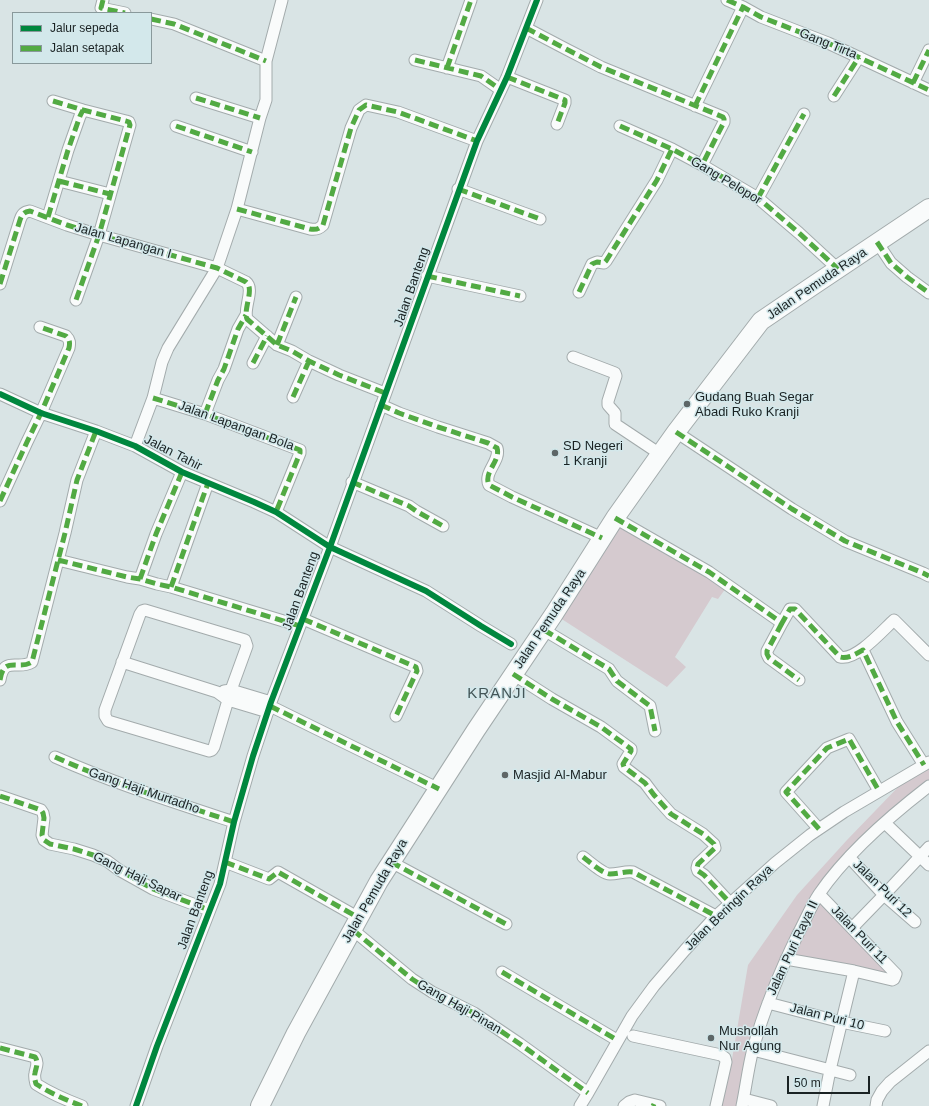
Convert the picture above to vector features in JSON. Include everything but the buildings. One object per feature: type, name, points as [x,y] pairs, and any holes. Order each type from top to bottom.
[{"type":"main road","name":"Jalan Pemuda Raya","points":[[260,1106],[296,1033],[379,881],[544,630],[615,518],[676,432],[761,322],[772,313],[929,208]]},
{"type":"street","points":[[135,446],[153,398],[162,362],[168,348],[217,268],[237,210],[260,118],[266,100],[266,61],[282,0]]},
{"type":"street","points":[[447,68],[471,0]]},
{"type":"street","name":"Jalan Banteng","points":[[136,1106],[157,1046],[220,884],[234,822],[253,756],[270,707],[405,342],[458,189],[477,141],[507,77],[537,0]]},
{"type":"street","name":"Gang Tirta","points":[[727,0],[761,17],[860,56],[929,90]]},
{"type":"street","points":[[102,4],[122,12]]},
{"type":"street","points":[[695,106],[743,7]]},
{"type":"street","points":[[152,19],[174,24],[266,61]]},
{"type":"street","points":[[526,28],[601,67],[723,117],[724,122],[702,165]]},
{"type":"street","points":[[913,83],[929,50]]},
{"type":"street","points":[[834,96],[860,56]]},
{"type":"street","points":[[415,60],[481,76],[501,90]]},
{"type":"street","points":[[507,77],[565,100],[557,124]]},
{"type":"street","points":[[196,98],[260,118]]},
{"type":"street","points":[[53,100],[83,110],[126,121],[129,122],[130,125],[99,235],[76,300]]},
{"type":"street","points":[[237,210],[310,229],[319,229],[323,225],[352,128],[359,110],[366,105],[398,112],[477,141]]},
{"type":"street","points":[[48,217],[68,150],[83,110]]},
{"type":"street","points":[[758,198],[804,114]]},
{"type":"street","points":[[176,126],[252,152]]},
{"type":"street","name":"Gang Pelopor","points":[[620,126],[672,149],[758,198],[838,269]]},
{"type":"street","points":[[579,292],[592,264],[597,262],[604,263],[606,261],[657,180],[672,149]]},
{"type":"street","points":[[59,180],[110,194]]},
{"type":"street","points":[[458,189],[540,219]]},
{"type":"street","name":"Jalan Lapangan I","points":[[1,280],[22,214],[30,211],[99,235],[217,268],[248,284],[250,288],[246,315]]},
{"type":"street","points":[[877,242],[891,263],[929,293]]},
{"type":"street","points":[[427,276],[520,296]]},
{"type":"street","points":[[277,345],[296,297]]},
{"type":"street","points":[[205,414],[218,380],[224,369],[238,329],[246,315],[248,319],[277,345],[339,375],[385,393]]},
{"type":"street","points":[[0,501],[69,348],[69,338],[40,327]]},
{"type":"street","points":[[253,364],[267,336]]},
{"type":"street","points":[[573,357],[615,373],[616,376],[608,401],[608,405],[615,413],[614,424],[660,454]]},
{"type":"street","points":[[293,397],[309,361]]},
{"type":"street","name":"Jalan Tahir","points":[[0,394],[41,413],[96,431],[135,446],[182,472],[276,512],[330,547],[426,591],[511,644]]},
{"type":"street","name":"Jalan Lapangan Bola","points":[[153,398],[205,414],[298,448],[300,450],[300,454],[276,512]]},
{"type":"street","points":[[381,405],[438,427],[488,442],[497,448],[498,454],[487,477],[489,485],[602,538]]},
{"type":"street","points":[[0,680],[1,673],[7,666],[13,664],[28,664],[32,662],[77,480],[96,431]]},
{"type":"street","points":[[676,432],[792,509],[846,541],[926,574]]},
{"type":"street","points":[[140,579],[156,534],[182,472]]},
{"type":"street","points":[[352,482],[409,506],[442,526]]},
{"type":"street","points":[[171,587],[208,483]]},
{"type":"street","points":[[615,518],[709,572],[782,623]]},
{"type":"street","points":[[58,560],[171,587],[301,623],[416,667],[417,671],[396,716]]},
{"type":"street","points":[[800,680],[769,658],[767,654],[767,651],[782,623],[790,609],[793,608],[840,658],[854,655],[863,650],[894,620],[929,655]]},
{"type":"street","points":[[145,610],[245,640],[247,646],[229,695],[214,747],[209,751],[108,721],[105,716],[105,710],[140,614],[145,610]]},
{"type":"street","points":[[544,630],[609,668],[617,681],[650,706],[655,731]]},
{"type":"street","points":[[863,650],[896,722],[926,763]]},
{"type":"street","points":[[122,662],[270,707],[439,789]]},
{"type":"street","points":[[514,674],[552,699],[601,727],[631,749],[623,764],[624,767],[645,783],[671,814],[703,834],[714,844],[715,848],[698,864],[697,868],[698,871],[704,875],[731,904]]},
{"type":"street","points":[[818,829],[786,792],[827,748],[849,739],[879,791]]},
{"type":"street","name":"Gang Haji Murtadho","points":[[55,756],[89,772],[234,822]]},
{"type":"street","name":"Jalan Beringin Raya","points":[[580,1106],[632,1016],[654,986],[716,916],[731,904],[744,890],[818,829],[926,763]]},
{"type":"street","name":"Jalan Puri Raya II","points":[[743,1102],[753,1050],[768,1003],[786,959],[819,894],[849,857],[885,823],[929,787]]},
{"type":"street","name":"Gang Haji Sapar","points":[[0,796],[41,810],[44,818],[42,835],[44,840],[50,844],[93,855],[107,861],[119,870],[153,889],[209,910]]},
{"type":"street","points":[[885,823],[929,865]]},
{"type":"street","points":[[852,928],[929,846]]},
{"type":"street","points":[[583,857],[606,873],[633,872],[716,916]]},
{"type":"street","name":"Jalan Puri 12","points":[[849,857],[884,895],[915,922]]},
{"type":"street","name":"Gang Haji Pinan","points":[[225,862],[269,879],[278,872],[356,924],[412,979],[432,992],[474,1013],[588,1093]]},
{"type":"street","points":[[391,862],[506,924]]},
{"type":"street","name":"Jalan Puri 11","points":[[819,894],[896,974],[892,980],[854,971]]},
{"type":"street","points":[[786,959],[854,971],[822,1106]]},
{"type":"street","points":[[502,972],[617,1040]]},
{"type":"street","name":"Jalan Puri 10","points":[[768,1003],[841,1022],[885,1031]]},
{"type":"street","points":[[633,1036],[721,1055],[725,1058],[726,1062],[716,1106]]},
{"type":"street","points":[[0,1048],[35,1057],[37,1060],[35,1074],[36,1084],[63,1099],[82,1106]]},
{"type":"street","points":[[753,1050],[850,1074]]},
{"type":"street","points":[[876,1106],[877,1100],[882,1091],[890,1082],[929,1051]]},
{"type":"street","points":[[624,1106],[635,1100],[656,1105]]},
{"type":"street","points":[[743,1102],[771,1106]]},
{"type":"shaded area","points":[[616,523],[726,588],[718,599],[712,597],[675,657],[686,667],[667,687],[557,616]]},
{"type":"shaded area","points":[[929,766],[929,783],[854,846],[783,958],[737,1106],[720,1106],[732,1059],[748,965],[797,895],[847,840],[903,782]]},
{"type":"shaded area","points":[[819,898],[894,974],[790,957]]},
{"type":"marked path","points":[[103,0],[101,8],[120,12]]},
{"type":"marked path","points":[[447,68],[471,0]]},
{"type":"marked path","points":[[727,0],[761,17],[828,43],[929,90]]},
{"type":"marked path","points":[[695,106],[743,7]]},
{"type":"marked path","points":[[152,19],[174,24],[266,61]]},
{"type":"marked path","points":[[526,28],[601,67],[723,117],[724,122],[702,165]]},
{"type":"marked path","points":[[913,83],[929,50]]},
{"type":"marked path","points":[[834,96],[859,57]]},
{"type":"marked path","points":[[415,60],[481,76],[501,90]]},
{"type":"marked path","points":[[507,77],[565,100],[557,124]]},
{"type":"marked path","points":[[196,98],[260,118]]},
{"type":"marked path","points":[[53,101],[126,121],[129,122],[130,125],[99,235],[76,300]]},
{"type":"marked path","points":[[237,209],[310,229],[317,229],[322,226],[351,128],[359,110],[366,105],[398,112],[477,141]]},
{"type":"marked path","points":[[48,217],[68,150],[83,110]]},
{"type":"marked path","points":[[758,198],[804,114]]},
{"type":"marked path","points":[[176,126],[252,152]]},
{"type":"marked path","points":[[620,126],[672,149],[758,198],[838,269]]},
{"type":"marked path","points":[[579,292],[592,264],[597,262],[604,263],[606,261],[657,180],[672,149]]},
{"type":"marked path","points":[[59,181],[110,194]]},
{"type":"marked path","points":[[458,189],[540,219]]},
{"type":"marked path","points":[[0,284],[21,218],[26,212],[30,211],[99,235],[217,268],[246,282],[249,289],[246,310],[247,319],[277,345],[339,375],[385,393]]},
{"type":"marked path","points":[[877,242],[891,263],[929,293]]},
{"type":"marked path","points":[[427,276],[520,296]]},
{"type":"marked path","points":[[277,345],[296,297]]},
{"type":"marked path","points":[[205,414],[218,380],[224,369],[238,329],[246,315]]},
{"type":"marked path","points":[[0,501],[41,413],[70,345],[66,336],[40,327]]},
{"type":"marked path","points":[[253,363],[267,336]]},
{"type":"marked path","points":[[293,397],[309,361]]},
{"type":"marked path","points":[[153,398],[205,414],[300,450],[276,512]]},
{"type":"marked path","points":[[381,405],[438,427],[488,443],[497,448],[497,457],[488,476],[489,485],[602,538]]},
{"type":"marked path","points":[[0,680],[2,672],[8,666],[22,665],[32,662],[77,480],[96,431]]},
{"type":"marked path","points":[[676,432],[792,509],[845,541],[929,576]]},
{"type":"marked path","points":[[140,579],[156,534],[182,472]]},
{"type":"marked path","points":[[352,482],[409,506],[443,526]]},
{"type":"marked path","points":[[171,587],[208,483]]},
{"type":"marked path","points":[[615,518],[709,572],[782,623],[790,609],[795,609],[840,657],[849,657],[863,650],[897,722],[924,765]]},
{"type":"marked path","points":[[58,560],[171,587],[300,626]]},
{"type":"marked path","points":[[303,619],[416,667],[417,671],[396,716]]},
{"type":"marked path","points":[[782,623],[767,651],[767,654],[769,658],[799,680]]},
{"type":"marked path","points":[[544,630],[609,669],[617,681],[650,706],[655,731]]},
{"type":"marked path","points":[[513,674],[552,699],[601,727],[631,749],[623,764],[624,767],[645,783],[671,814],[703,834],[714,844],[715,848],[698,864],[697,868],[698,871],[704,875],[731,904]]},
{"type":"marked path","points":[[270,706],[439,789]]},
{"type":"marked path","points":[[819,829],[786,792],[827,748],[849,739],[879,791]]},
{"type":"marked path","points":[[55,757],[121,784],[234,822]]},
{"type":"marked path","points":[[0,796],[41,810],[44,818],[42,835],[44,840],[50,844],[93,855],[107,861],[119,870],[153,889],[209,910]]},
{"type":"marked path","points":[[583,857],[600,870],[610,874],[633,872],[716,916]]},
{"type":"marked path","points":[[225,862],[269,879],[278,872],[359,918]]},
{"type":"marked path","points":[[391,862],[506,924]]},
{"type":"marked path","points":[[353,930],[412,979],[432,992],[474,1013],[588,1093]]},
{"type":"marked path","points":[[502,972],[617,1040]]},
{"type":"marked path","points":[[0,1048],[35,1057],[37,1063],[35,1076],[36,1084],[58,1096],[82,1106]]},
{"type":"cycle path","points":[[136,1106],[157,1046],[220,884],[234,822],[253,756],[271,702],[330,547],[477,141],[507,77],[537,0]]},
{"type":"cycle path","points":[[0,394],[41,413],[96,431],[135,446],[182,472],[276,512],[330,547],[426,591],[511,644]]},
{"type":"place","name":"Gudang Buah Segar Abadi Ruko Kranji","points":[[687,404]]},
{"type":"place","name":"SD Negeri 1 Kranji","points":[[555,453]]},
{"type":"place","name":"Masjid Al-Mabur","points":[[505,775]]},
{"type":"place","name":"Mushollah Nur Agung","points":[[711,1038]]},
{"type":"district","name":"KRANJI","points":[[497,694]]}]
